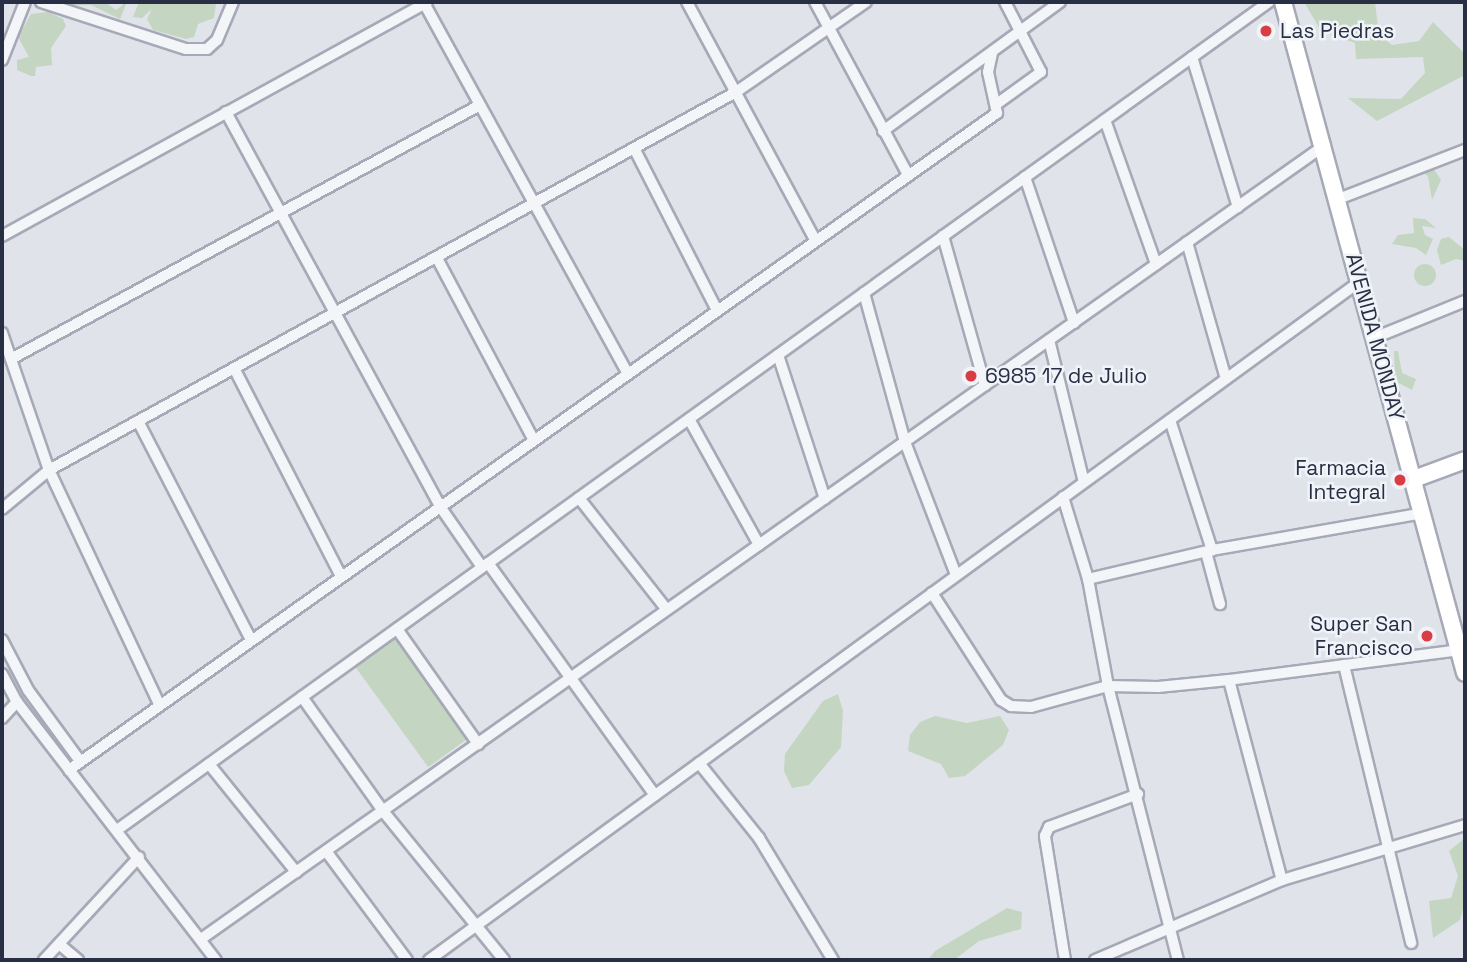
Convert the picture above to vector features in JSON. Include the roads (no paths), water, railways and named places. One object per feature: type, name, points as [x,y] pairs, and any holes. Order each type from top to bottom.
[{"type":"main road","name":"AVENIDA MONDAY","points":[[1283,2],[1325,145],[1374,338],[1459,628],[1459,650],[1465,673]]},
{"type":"main road","points":[[1414,479],[1465,460]]},
{"type":"street","points":[[2,60],[25,2]]},
{"type":"street","points":[[41,2],[186,49],[207,49],[217,40],[233,2]]},
{"type":"street","points":[[687,2],[815,240]]},
{"type":"street","points":[[815,2],[908,176]]},
{"type":"street","points":[[2,509],[49,470],[334,312],[438,260],[736,92],[866,2]]},
{"type":"street","points":[[998,103],[1041,72],[1005,2]]},
{"type":"street","points":[[883,131],[1060,2]]},
{"type":"street","points":[[117,830],[1269,2]]},
{"type":"street","points":[[2,236],[425,3],[627,373]]},
{"type":"street","points":[[68,769],[997,113],[998,103],[988,81],[992,53]]},
{"type":"street","points":[[1192,57],[1237,207]]},
{"type":"street","points":[[11,359],[480,105]]},
{"type":"street","points":[[226,113],[439,505],[572,677],[655,795]]},
{"type":"street","points":[[1105,120],[1156,264]]},
{"type":"street","points":[[201,939],[1325,145]]},
{"type":"street","points":[[1338,200],[1465,149]]},
{"type":"street","points":[[635,150],[717,310]]},
{"type":"street","points":[[1025,177],[1074,323]]},
{"type":"street","points":[[943,236],[985,385]]},
{"type":"street","points":[[1187,242],[1226,379]]},
{"type":"street","points":[[438,260],[533,439]]},
{"type":"street","points":[[429,960],[1359,282]]},
{"type":"street","points":[[864,293],[905,442],[956,575]]},
{"type":"street","points":[[1374,338],[1465,301]]},
{"type":"street","points":[[2,333],[49,470],[159,704]]},
{"type":"street","points":[[1049,340],[1084,482]]},
{"type":"street","points":[[778,355],[825,499]]},
{"type":"street","points":[[234,368],[341,574]]},
{"type":"street","points":[[689,419],[759,545]]},
{"type":"street","points":[[1170,420],[1209,551],[1220,604]]},
{"type":"street","points":[[138,421],[250,638]]},
{"type":"street","points":[[1063,497],[1088,579],[1108,685],[1138,794],[1178,960]]},
{"type":"street","points":[[579,498],[667,610]]},
{"type":"street","points":[[1088,579],[1209,551],[1424,513]]},
{"type":"street","points":[[932,593],[1001,700],[1011,706],[1031,707],[1108,685],[1158,687],[1229,680],[1459,650]]},
{"type":"street","points":[[397,629],[478,744]]},
{"type":"street","points":[[2,640],[28,690],[80,761]]},
{"type":"street","points":[[1344,664],[1411,943]]},
{"type":"street","points":[[2,674],[17,702],[216,960]]},
{"type":"street","points":[[1229,680],[1282,880]]},
{"type":"street","points":[[302,697],[383,811],[479,924],[504,960]]},
{"type":"street","points":[[2,718],[17,702]]},
{"type":"street","points":[[699,763],[759,838],[833,960]]},
{"type":"street","points":[[209,764],[296,872]]},
{"type":"street","points":[[1065,960],[1045,836],[1049,827],[1138,794]]},
{"type":"street","points":[[1095,960],[1282,880],[1465,825]]},
{"type":"street","points":[[326,851],[407,960]]},
{"type":"street","points":[[44,960],[139,857]]},
{"type":"street","points":[[59,944],[78,960]]},
{"type":"place","name":"Las Piedras","points":[[1266,31]]},
{"type":"place","name":"6985 17 de Julio","points":[[971,376]]},
{"type":"place","name":"Farmacia Integral","points":[[1400,480]]},
{"type":"place","name":"Super San Francisco","points":[[1427,636]]}]
